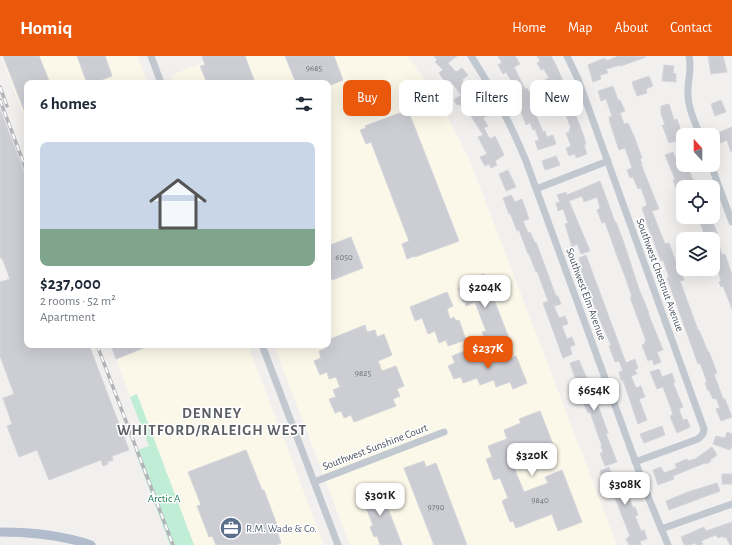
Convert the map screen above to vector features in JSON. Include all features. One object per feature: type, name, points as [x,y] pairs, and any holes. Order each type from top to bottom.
[{"type":"main road","points":[[0,532],[36,534],[91,545]]},
{"type":"street","points":[[151,56],[160,80]]},
{"type":"street","name":"Southwest Elm Avenue","points":[[471,56],[489,84],[508,120],[536,189],[668,545]]},
{"type":"street","name":"Southwest Chestnut Avenue","points":[[568,56],[608,161],[704,429],[703,434],[698,439],[636,462]]},
{"type":"street","points":[[689,56],[691,62],[691,76],[688,89],[688,101],[698,128]]},
{"type":"street","points":[[536,189],[608,161]]},
{"type":"street","points":[[714,172],[732,222]]},
{"type":"street","points":[[263,348],[338,545]]},
{"type":"street","name":"Southwest Sunshine Court","points":[[314,482],[444,432]]},
{"type":"street","points":[[661,529],[732,504]]},
{"type":"shaded area","points":[[1,56],[137,56],[147,80],[24,80],[24,116]]},
{"type":"shaded area","points":[[220,56],[408,56],[424,80],[399,80],[399,116],[447,116],[470,161],[617,545],[350,545],[275,348],[331,348],[331,80],[173,80],[171,75]]},
{"type":"shaded area","points":[[112,348],[249,348],[324,545],[194,545],[137,395],[130,397]]},
{"type":"green space","name":"Arctic A","points":[[137,394],[194,545],[170,545],[135,451],[149,446],[130,397]]},
{"type":"building","points":[[3,56],[39,56],[49,80],[24,80],[24,110]]},
{"type":"building","points":[[77,56],[105,56],[112,76],[101,80],[86,80]]},
{"type":"building","points":[[202,56],[245,56],[254,80],[206,80],[200,66],[205,65]]},
{"type":"building","points":[[285,56],[334,56],[343,80],[331,85],[331,80],[295,80]]},
{"type":"building","points":[[434,56],[457,56],[448,63],[456,72],[462,68],[468,75],[461,80],[461,95],[453,84],[453,80],[444,80],[439,73],[443,70],[435,62],[437,60]]},
{"type":"building","points":[[498,56],[515,56],[520,64],[514,67],[520,80],[511,80],[506,72],[503,74],[498,65],[502,63]]},
{"type":"building","points":[[537,56],[551,56],[563,80],[545,80],[549,78],[544,69],[541,70],[537,63],[540,61]]},
{"type":"building","points":[[619,56],[646,57],[621,66],[606,69],[608,73],[600,75],[601,79],[593,82],[588,65],[602,59],[606,59],[606,61]]},
{"type":"building","points":[[708,56],[723,56],[727,72],[711,74]]},
{"type":"building","points":[[664,65],[674,66],[673,73],[676,74],[676,82],[662,81]]},
{"type":"building","points":[[649,76],[653,86],[646,89],[647,93],[637,96],[632,82]]},
{"type":"building","points":[[522,83],[530,94],[530,116],[536,116],[543,132],[545,131],[547,137],[553,135],[556,144],[538,150],[535,141],[539,140],[535,129],[533,130],[530,123],[526,125],[522,114]]},
{"type":"building","points":[[613,86],[618,100],[620,100],[625,111],[620,113],[624,124],[628,123],[634,136],[642,158],[640,159],[641,164],[659,209],[652,211],[665,244],[669,243],[676,262],[676,276],[682,276],[684,280],[680,281],[698,330],[717,373],[714,374],[723,399],[725,399],[732,417],[721,421],[716,409],[720,408],[716,398],[713,399],[709,390],[708,391],[705,383],[707,382],[700,363],[698,364],[667,278],[669,277],[663,260],[661,261],[645,219],[642,208],[647,205],[641,188],[638,189],[633,177],[630,178],[627,170],[632,168],[625,148],[619,150],[610,123],[609,117],[612,116],[606,99],[601,101],[598,91]]},
{"type":"building","points":[[461,95],[461,106],[459,104],[457,105],[454,100]]},
{"type":"building","points":[[721,100],[726,112],[715,116],[711,104]]},
{"type":"building","points":[[669,104],[674,120],[677,119],[680,128],[676,128],[676,141],[669,143],[662,125],[665,125],[661,114],[661,106]]},
{"type":"building","points":[[0,109],[24,171],[24,348],[90,348],[129,450],[112,456],[113,460],[107,462],[108,464],[103,466],[101,460],[49,480],[37,450],[19,457],[7,426],[12,424],[3,398],[14,394],[0,356],[0,282],[10,279],[2,258],[0,258]]},
{"type":"building","points":[[399,113],[399,116],[410,116],[459,241],[407,259],[402,244],[409,241],[371,142],[366,144],[360,130],[366,128],[365,126]]},
{"type":"building","points":[[471,116],[486,116],[483,118],[488,126],[484,128],[490,139],[495,136],[504,155],[495,161],[497,165],[491,168],[489,164],[485,166],[480,157],[487,154],[478,137],[483,135]]},
{"type":"building","points":[[566,116],[576,116],[586,144],[584,145],[587,154],[576,158],[575,154],[569,156],[566,148],[571,146],[566,133],[570,132],[569,129],[571,128]]},
{"type":"building","points":[[732,127],[732,152],[727,140],[720,143],[720,132]]},
{"type":"building","points":[[673,152],[676,159],[676,172],[690,172],[693,180],[676,180],[676,188],[673,180],[675,179],[665,155]]},
{"type":"building","points":[[556,156],[560,165],[545,170],[542,161]]},
{"type":"building","points":[[508,170],[516,187],[506,191],[499,174]]},
{"type":"building","points":[[600,181],[663,350],[657,352],[661,362],[654,365],[652,359],[648,361],[642,345],[645,344],[644,342],[646,341],[630,297],[632,297],[626,279],[605,222],[602,223],[597,210],[600,208],[597,197],[584,202],[582,196],[569,201],[590,251],[581,254],[577,244],[572,247],[565,224],[568,223],[563,209],[558,211],[556,203],[560,202],[557,195],[566,192],[567,195]]},
{"type":"building","points":[[511,195],[515,202],[522,199],[529,219],[523,221],[528,233],[530,232],[535,243],[536,242],[556,296],[558,296],[561,304],[554,306],[559,318],[565,316],[568,324],[562,326],[567,339],[572,337],[575,345],[570,347],[572,354],[563,358],[543,303],[548,301],[537,271],[536,272],[519,230],[517,231],[503,198]]},
{"type":"building","points":[[701,224],[714,224],[717,232],[703,232]]},
{"type":"building","points":[[351,237],[363,268],[332,280],[331,245]]},
{"type":"building","points":[[720,249],[722,255],[725,254],[732,275],[732,309],[723,286],[721,287],[719,282],[721,281]]},
{"type":"building","points":[[586,255],[626,363],[635,359],[638,368],[635,370],[637,374],[631,376],[636,388],[641,386],[645,397],[639,399],[647,420],[638,424],[623,380],[621,380],[619,372],[623,371],[619,361],[615,362],[609,346],[611,345],[581,270],[579,258]]},
{"type":"building","points":[[484,274],[510,341],[497,347],[492,344],[490,340],[486,342],[482,332],[486,331],[475,302],[466,306],[458,288],[462,287],[460,284]]},
{"type":"building","points":[[447,292],[453,306],[447,309],[450,319],[454,317],[456,321],[459,320],[466,340],[448,346],[446,340],[439,343],[435,331],[428,334],[422,318],[415,321],[410,307]]},
{"type":"building","points":[[365,325],[367,332],[375,330],[377,337],[384,334],[392,355],[378,361],[382,371],[396,366],[404,386],[397,389],[400,396],[393,399],[396,406],[354,422],[351,415],[344,418],[341,411],[335,413],[329,399],[336,397],[333,390],[340,387],[336,377],[329,379],[327,372],[320,375],[314,361],[321,358],[319,351],[325,348],[331,348],[331,339]]},
{"type":"building","points":[[112,348],[144,348],[116,359]]},
{"type":"building","points":[[470,349],[474,359],[480,357],[481,361],[486,359],[487,362],[506,355],[508,359],[516,356],[527,383],[513,389],[510,382],[496,387],[494,380],[480,385],[477,378],[463,383],[461,377],[454,379],[448,366],[455,363],[452,356]]},
{"type":"building","points":[[579,360],[591,387],[589,387],[593,401],[596,400],[608,433],[606,434],[617,462],[605,466],[600,453],[603,453],[602,446],[590,412],[588,413],[583,402],[570,363]]},
{"type":"building","points":[[659,369],[662,377],[672,373],[675,382],[673,383],[683,407],[679,409],[683,420],[687,419],[690,427],[677,433],[670,416],[673,414],[663,387],[657,389],[650,372]]},
{"type":"building","points":[[540,411],[556,452],[538,459],[534,449],[510,458],[524,492],[548,483],[545,477],[562,470],[582,522],[558,531],[552,514],[516,528],[513,521],[510,522],[502,501],[508,498],[500,478],[494,480],[486,459],[492,457],[488,446],[507,439],[504,430],[521,423],[519,419]]},
{"type":"building","points":[[662,426],[665,435],[644,443],[640,434]]},
{"type":"building","points":[[727,432],[732,434],[732,445],[730,450],[713,444],[716,436],[725,438]]},
{"type":"building","points":[[712,447],[717,455],[707,464],[705,463],[673,476],[674,479],[658,485],[653,470],[661,467],[664,473],[677,468],[675,464],[687,459],[688,461],[695,459]]},
{"type":"building","points":[[246,450],[262,490],[264,490],[277,525],[275,525],[281,543],[276,545],[216,545],[212,536],[209,537],[197,506],[201,505],[188,472]]},
{"type":"building","points":[[424,461],[426,467],[436,463],[467,545],[434,545],[404,468]]},
{"type":"building","points":[[609,467],[612,475],[620,472],[633,508],[635,507],[638,515],[635,516],[641,531],[644,530],[647,539],[640,541],[641,545],[629,545],[626,539],[630,536],[615,498],[617,497],[613,485],[607,488],[600,473],[600,471]]},
{"type":"building","points":[[722,474],[732,474],[732,484],[722,484]]},
{"type":"building","points":[[717,483],[720,491],[669,510],[666,501]]},
{"type":"building","points":[[379,485],[402,545],[380,545],[377,536],[374,537],[370,527],[373,525],[360,493]]},
{"type":"building","points":[[732,522],[732,545],[730,545],[726,537],[723,538],[723,536],[718,538],[716,535],[701,541],[703,544],[700,545],[696,545],[695,543],[684,545],[681,537],[704,527],[706,531]]},
{"type":"railway","points":[[0,87],[7,106]]},
{"type":"railway","points":[[0,100],[24,164]]},
{"type":"railway","points":[[98,348],[173,545]]},
{"type":"place","name":"R.M. Wade & Co.","points":[[231,528]]},
{"type":"district","name":"DENNEY WHITFORD/RALEIGH WEST","points":[[212,422]]}]
